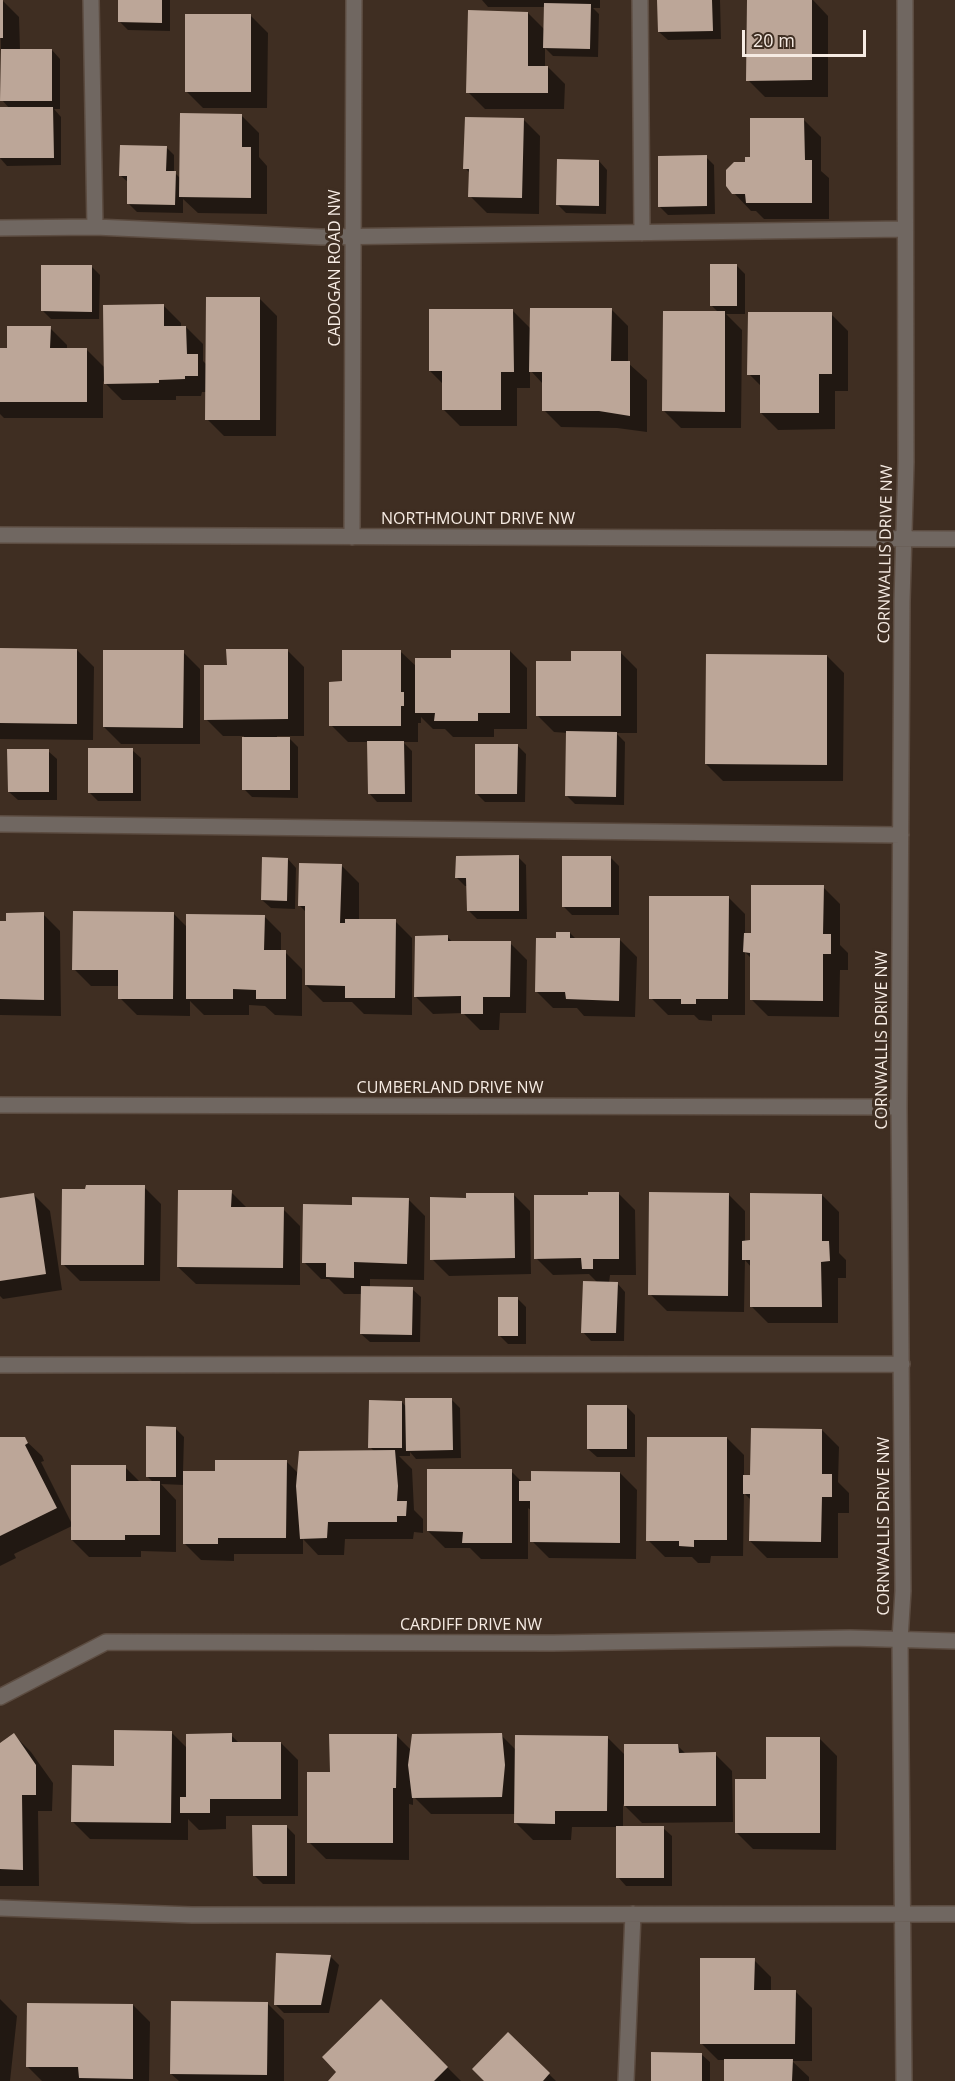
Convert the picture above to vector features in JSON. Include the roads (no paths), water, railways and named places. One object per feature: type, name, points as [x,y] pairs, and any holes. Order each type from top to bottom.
[{"type":"street","points":[[91,0],[94,227]]},
{"type":"street","name":"CADOGAN ROAD NW","points":[[352,537],[354,0]]},
{"type":"street","points":[[640,0],[642,232]]},
{"type":"street","name":"CORNWALLIS DRIVE NW","points":[[904,2081],[899,1107],[902,539],[906,462],[905,0]]},
{"type":"street","points":[[0,228],[94,227],[353,236],[904,230]]},
{"type":"street","name":"NORTHMOUNT DRIVE NW","points":[[0,535],[955,539]]},
{"type":"street","points":[[0,824],[901,835]]},
{"type":"street","name":"CUMBERLAND DRIVE NW","points":[[0,1105],[899,1107]]},
{"type":"street","points":[[0,1365],[902,1364]]},
{"type":"street","name":"CARDIFF DRIVE NW","points":[[0,1697],[106,1642],[553,1643],[850,1638],[955,1641]]},
{"type":"street","points":[[0,1908],[192,1916],[955,1914]]},
{"type":"street","points":[[626,2081],[633,1914]]}]
